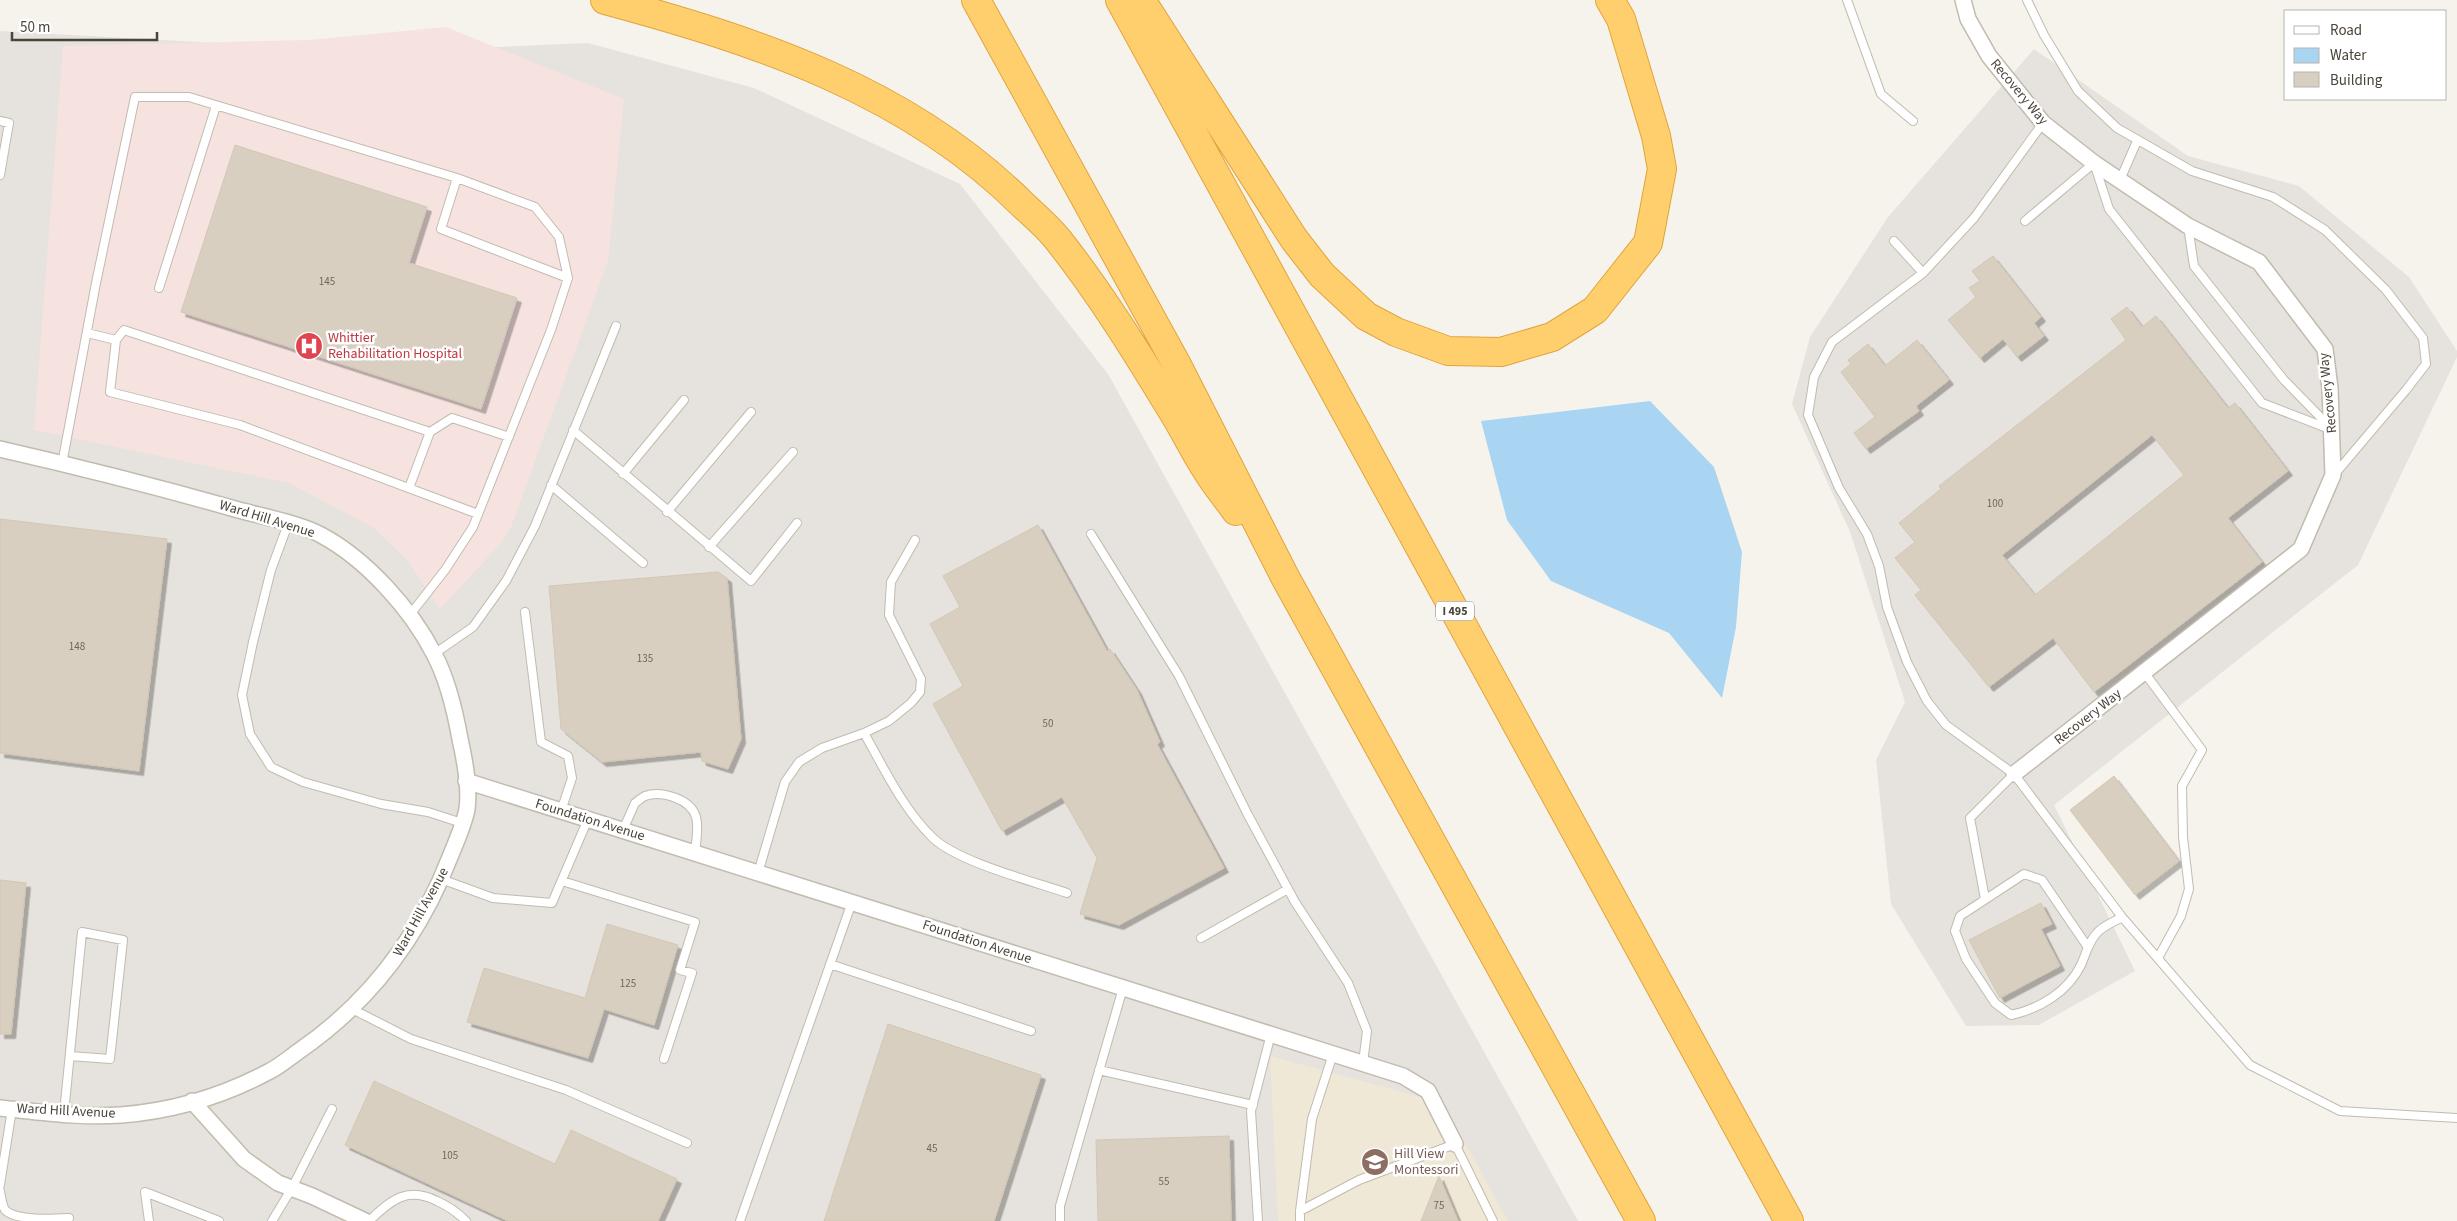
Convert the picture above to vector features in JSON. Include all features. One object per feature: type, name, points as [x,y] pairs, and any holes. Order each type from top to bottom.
[{"type":"highway","points":[[605,0],[701,26],[794,59],[850,84],[948,140],[999,180],[1058,239],[1108,310],[1166,400],[1206,469],[1285,577]]},
{"type":"highway","points":[[976,0],[1177,365],[1285,577],[1641,1221]]},
{"type":"highway","name":"I 495","points":[[1120,0],[1789,1221]]},
{"type":"highway","points":[[1141,0],[1294,239],[1322,276],[1366,316],[1396,332],[1448,351],[1500,352],[1552,337],[1595,310],[1648,243],[1662,169],[1656,136],[1621,19],[1610,0]]},
{"type":"street","name":"Recovery Way","points":[[1962,0],[1968,19],[1989,56],[2043,123],[2094,163],[2188,226],[2259,262],[2325,349],[2332,430],[2333,475],[2301,549],[2014,774]]},
{"type":"street","name":"Ward Hill Avenue","points":[[0,449],[198,498],[288,524],[320,534],[355,559],[380,580],[409,616],[434,654],[447,687],[457,725],[466,767],[467,808],[441,880],[416,927],[390,968],[352,1009],[314,1041],[268,1072],[171,1108],[119,1115],[6,1108]]},
{"type":"street","name":"Foundation Avenue","points":[[466,781],[1402,1076],[1428,1091],[1455,1144]]},
{"type":"street","points":[[192,1101],[244,1159],[278,1183],[365,1221]]},
{"type":"lane","points":[[1847,0],[1881,94],[1913,121]]},
{"type":"lane","points":[[2027,0],[2044,35],[2078,91],[2117,128],[2192,171],[2272,197],[2325,230],[2386,290],[2424,338],[2426,364],[2333,475]]},
{"type":"lane","points":[[62,464],[135,97],[189,97],[457,178],[536,207],[559,237],[568,278],[509,437],[473,527],[445,570],[409,616]]},
{"type":"lane","points":[[159,288],[216,106]]},
{"type":"lane","points":[[0,121],[9,123],[0,175]]},
{"type":"lane","points":[[2043,123],[1974,218],[1923,273],[1832,342],[1814,377],[1808,415],[1839,488],[1867,534],[1879,566],[1886,607],[1907,662],[1927,701],[1946,725],[2014,774],[2122,916],[2250,1065],[2340,1111],[2457,1118]]},
{"type":"lane","points":[[2120,180],[2137,141]]},
{"type":"lane","points":[[2025,221],[2094,163],[2109,209],[2262,404],[2332,430]]},
{"type":"lane","points":[[457,178],[441,229],[568,278]]},
{"type":"lane","points":[[2188,226],[2194,266],[2284,380],[2332,430]]},
{"type":"lane","points":[[1894,241],[1923,273]]},
{"type":"lane","points":[[434,654],[473,627],[495,596],[535,526],[616,326]]},
{"type":"lane","points":[[430,432],[124,330],[116,340],[110,392],[240,425],[478,514]]},
{"type":"lane","points":[[87,333],[116,340]]},
{"type":"lane","points":[[623,474],[684,400]]},
{"type":"lane","points":[[667,512],[751,412]]},
{"type":"lane","points":[[409,488],[430,432],[452,418],[509,437]]},
{"type":"lane","points":[[573,430],[751,582],[797,523]]},
{"type":"lane","points":[[710,547],[793,452]]},
{"type":"lane","points":[[551,485],[643,563]]},
{"type":"lane","points":[[288,524],[272,570],[252,642],[242,695],[250,734],[270,767],[303,782],[381,804],[428,812],[462,824]]},
{"type":"lane","points":[[1091,534],[1179,676],[1248,815],[1288,889],[1348,983],[1367,1032],[1363,1063]]},
{"type":"lane","points":[[758,873],[785,782],[799,762],[822,748],[864,733],[889,721],[911,703],[920,692],[921,679],[889,615],[892,582],[915,540]]},
{"type":"lane","points":[[525,612],[541,742],[568,756],[572,778],[561,811]]},
{"type":"lane","points":[[2144,672],[2202,750],[2182,786],[2183,836],[2189,889],[2181,916],[2158,958]]},
{"type":"lane","points":[[864,733],[907,808],[934,839],[957,854],[1067,893]]},
{"type":"lane","points":[[1985,899],[1970,818],[2014,774]]},
{"type":"lane","points":[[623,830],[635,803],[652,795],[686,802],[695,814],[695,853]]},
{"type":"lane","points":[[441,880],[493,898],[552,903],[588,819]]},
{"type":"lane","points":[[2087,946],[2042,880],[2024,874],[1960,916],[1955,931],[1966,959],[1995,1003],[2011,1015],[2024,1012],[2053,997],[2070,983],[2081,965],[2087,946],[2097,932],[2122,916]]},
{"type":"lane","points":[[562,880],[695,922],[680,970],[692,974],[664,1059]]},
{"type":"lane","points":[[1201,938],[1288,889]]},
{"type":"lane","points":[[740,1221],[852,902]]},
{"type":"lane","points":[[64,1113],[82,932],[123,940],[110,1059],[70,1056]]},
{"type":"lane","points":[[830,964],[1031,1031]]},
{"type":"lane","points":[[1060,1221],[1060,1206],[1123,988]]},
{"type":"lane","points":[[352,1009],[411,1039],[566,1090],[687,1143]]},
{"type":"lane","points":[[1258,1221],[1251,1111],[1271,1034]]},
{"type":"lane","points":[[1300,1221],[1312,1119],[1333,1054]]},
{"type":"lane","points":[[1100,1070],[1253,1105]]},
{"type":"lane","points":[[0,1185],[6,1108]]},
{"type":"lane","points":[[272,1221],[292,1188],[332,1109]]},
{"type":"lane","points":[[1300,1212],[1359,1180],[1455,1144],[1493,1221]]},
{"type":"lane","points":[[0,1191],[4,1209],[11,1217],[23,1221],[69,1218]]},
{"type":"lane","points":[[149,1221],[145,1192],[219,1221]]},
{"type":"lane","points":[[369,1221],[385,1205],[402,1196],[414,1194],[427,1196],[447,1206],[466,1221]]},
{"type":"shaded area","name":"Whittier Rehabilitation Hospital","points":[[446,27],[624,99],[608,261],[511,527],[501,543],[440,609],[408,561],[374,528],[289,483],[34,430],[63,46],[309,40]]},
{"type":"shaded area","points":[[0,31],[380,52],[588,43],[754,88],[960,184],[1108,374],[1578,1221],[0,1221]]},
{"type":"shaded area","points":[[2034,49],[2188,156],[2299,186],[2409,277],[2457,351],[2457,357],[2358,565],[2054,805],[2135,971],[2039,1025],[1966,1026],[1891,904],[1876,760],[1905,702],[1850,532],[1792,404],[1810,337],[1888,217]]},
{"type":"shaded area","name":"Hill View Montessori","points":[[1270,1056],[1443,1103],[1508,1221],[1278,1221]]},
{"type":"water","points":[[1650,401],[1714,467],[1742,552],[1736,627],[1722,698],[1669,633],[1551,581],[1507,520],[1481,421]]},
{"type":"building","points":[[235,145],[427,207],[409,263],[517,298],[481,409],[181,312]]},
{"type":"building","points":[[1993,256],[2041,317],[2034,323],[2044,336],[2017,357],[2003,339],[1980,358],[1948,320],[1976,297],[1969,288],[1980,281],[1972,271]]},
{"type":"building","points":[[2127,307],[2142,327],[2156,316],[2228,408],[2235,403],[2288,471],[2228,518],[2262,562],[2094,692],[2053,638],[1989,687],[1915,595],[1921,590],[1895,558],[1915,542],[1899,523],[1941,489],[1939,486],[2126,340],[2111,319]],"holes":[[[2152,435],[2184,475],[2035,595],[2002,555]]]},
{"type":"building","points":[[1917,340],[1949,380],[1916,406],[1919,411],[1866,449],[1854,433],[1875,417],[1841,372],[1851,364],[1848,360],[1868,344],[1885,366]]},
{"type":"building","points":[[0,519],[167,539],[139,771],[0,753]]},
{"type":"building","points":[[1038,525],[1107,651],[1110,649],[1137,690],[1160,742],[1157,744],[1224,868],[1119,925],[1080,914],[1097,858],[1062,797],[1002,831],[933,704],[963,686],[930,624],[960,607],[943,576]]},
{"type":"building","points":[[718,572],[727,578],[741,739],[728,769],[702,761],[701,752],[602,762],[561,729],[549,586]]},
{"type":"building","points":[[2114,776],[2179,861],[2135,895],[2070,810]]},
{"type":"building","points":[[0,880],[26,883],[11,1034],[0,1034]]},
{"type":"building","points":[[2041,903],[2052,924],[2041,929],[2060,966],[2000,998],[1969,940]]},
{"type":"building","points":[[607,924],[678,945],[654,1025],[604,1009],[588,1058],[467,1022],[484,968],[585,998]]},
{"type":"building","points":[[888,1024],[1041,1075],[994,1221],[824,1221]]},
{"type":"building","points":[[374,1081],[555,1164],[571,1130],[677,1179],[658,1221],[508,1221],[345,1145]]},
{"type":"building","points":[[1229,1136],[1231,1221],[1098,1221],[1096,1140]]},
{"type":"building","points":[[1439,1176],[1458,1221],[1421,1221]]},
{"type":"place","name":"Whittier Rehabilitation Hospital","points":[[309,346]]},
{"type":"place","name":"Hill View Montessori","points":[[1375,1162]]}]
